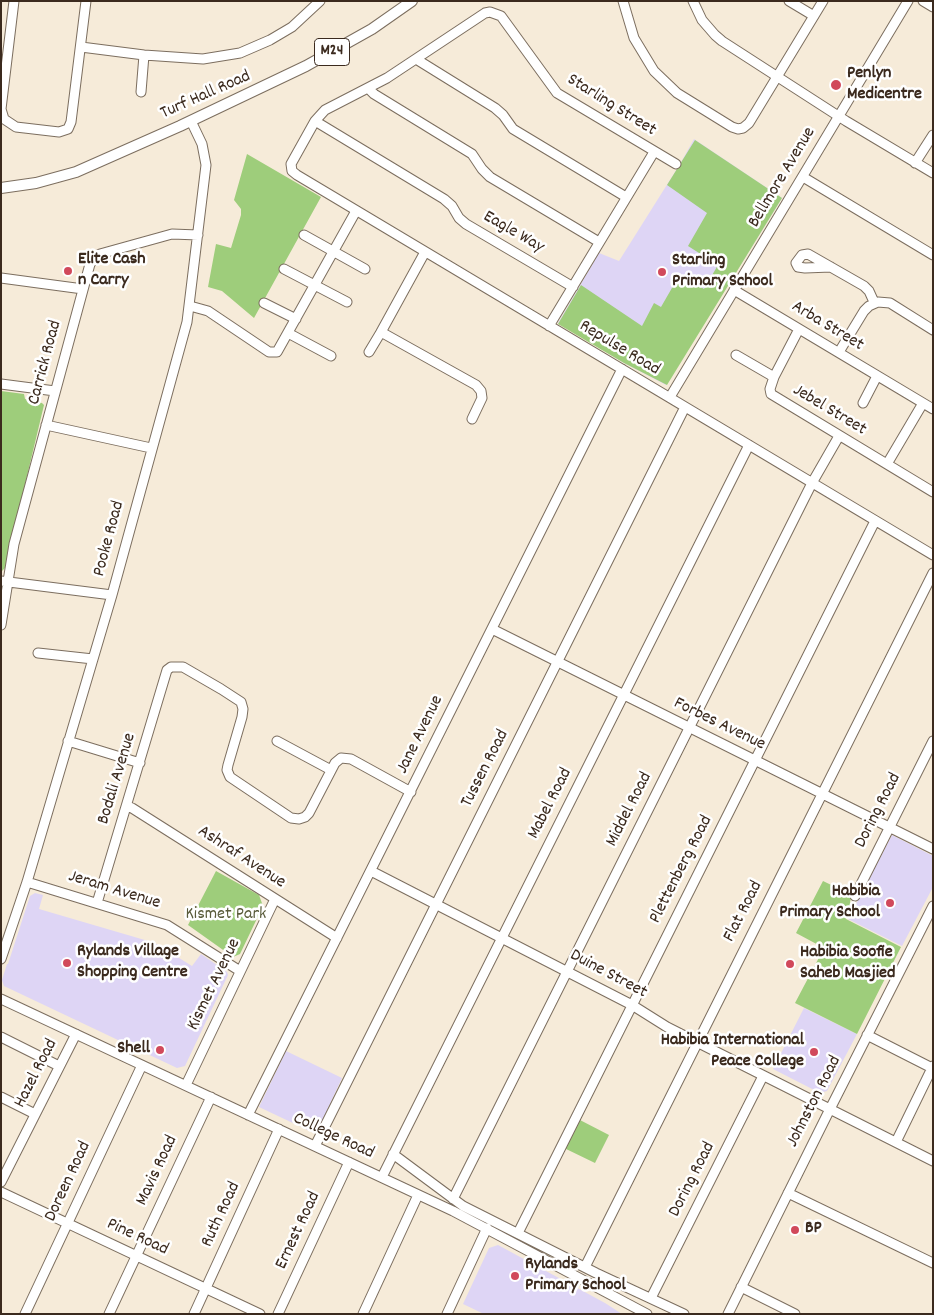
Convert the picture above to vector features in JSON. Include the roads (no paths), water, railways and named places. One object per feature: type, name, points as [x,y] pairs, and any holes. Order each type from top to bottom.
[{"type":"main road","name":"Turf Hall Road","points":[[1,188],[36,183],[76,172],[191,121],[306,66],[372,29],[412,1]]},
{"type":"street","points":[[14,1],[2,109],[4,120],[16,127],[59,132],[68,129],[71,122],[86,1]]},
{"type":"street","points":[[80,47],[144,55],[203,59],[240,53],[278,36],[320,1]]},
{"type":"street","points":[[623,1],[634,38],[654,72],[677,93],[732,127],[743,128],[749,123],[823,1]]},
{"type":"street","points":[[694,1],[702,20],[715,35],[839,117],[933,173]]},
{"type":"street","points":[[789,1],[814,16]]},
{"type":"street","name":"Bellmore Avenue","points":[[670,397],[908,1]]},
{"type":"street","points":[[923,1],[933,7]]},
{"type":"street","name":"Starling Street","points":[[291,168],[291,162],[315,121],[325,110],[369,89],[485,13],[490,12],[501,16],[556,93],[676,164]]},
{"type":"street","points":[[141,92],[144,55]]},
{"type":"street","points":[[416,59],[500,112],[513,129],[626,197]]},
{"type":"street","points":[[369,89],[374,94],[472,154],[490,177],[599,242]]},
{"type":"street","name":"Pooke Road","points":[[1,958],[3,947],[27,882],[112,595],[190,306],[206,157],[191,121]]},
{"type":"street","name":"Eagle Way","points":[[315,121],[444,199],[466,224],[573,287]]},
{"type":"street","points":[[915,163],[933,135]]},
{"type":"street","name":"Starling Street","points":[[549,326],[654,152]]},
{"type":"street","name":"Repulse Road","points":[[291,168],[297,176],[670,397],[933,556]]},
{"type":"street","points":[[803,177],[933,255]]},
{"type":"street","points":[[190,306],[208,311],[272,353],[279,350],[356,211]]},
{"type":"street","name":"Carrick Road","points":[[1,625],[4,581],[90,264],[100,254],[172,234],[198,235]]},
{"type":"street","points":[[304,235],[365,269]]},
{"type":"street","points":[[369,352],[425,252]]},
{"type":"street","points":[[831,267],[867,288],[874,302]]},
{"type":"street","points":[[284,269],[347,302]]},
{"type":"street","points":[[1,278],[83,289]]},
{"type":"street","name":"Arba Street","points":[[734,290],[933,409]]},
{"type":"street","points":[[839,352],[864,311],[874,302],[881,301],[890,304],[933,330]]},
{"type":"street","points":[[264,303],[296,319]]},
{"type":"street","name":"Jebel Street","points":[[799,329],[774,377],[770,389],[772,396],[933,492]]},
{"type":"street","points":[[381,332],[476,384],[481,391],[482,398],[472,419]]},
{"type":"street","points":[[288,333],[331,356]]},
{"type":"street","points":[[736,355],[774,377]]},
{"type":"street","name":"Jane Avenue","points":[[248,1115],[622,369]]},
{"type":"street","points":[[863,403],[877,376]]},
{"type":"street","points":[[1,384],[55,391]]},
{"type":"street","points":[[887,464],[922,403]]},
{"type":"street","name":"Tussen Road","points":[[315,1146],[685,407]]},
{"type":"street","points":[[46,425],[152,448]]},
{"type":"street","name":"Middel Road","points":[[452,1199],[812,483],[839,436]]},
{"type":"street","name":"Mabel Road","points":[[382,1178],[749,445]]},
{"type":"street","name":"Plettenberg Road","points":[[518,1233],[875,521]]},
{"type":"street","name":"Flat Road","points":[[584,1266],[933,573]]},
{"type":"street","points":[[4,581],[112,595]]},
{"type":"street","name":"Forbes Avenue","points":[[492,629],[933,849]]},
{"type":"street","points":[[38,652],[93,659]]},
{"type":"street","name":"Bodali Avenue","points":[[97,903],[167,670],[171,667],[183,667],[229,693],[241,702],[243,708],[242,717],[227,770],[234,782],[291,818],[299,819],[306,817],[309,813],[331,770]]},
{"type":"street","points":[[68,741],[140,763]]},
{"type":"street","name":"Doring Road","points":[[855,896],[933,741]]},
{"type":"street","points":[[277,742],[331,770],[340,758],[351,759],[411,792]]},
{"type":"street","name":"Ashraf Avenue","points":[[127,806],[337,938]]},
{"type":"street","name":"Duine Street","points":[[371,871],[632,1005],[659,1023],[933,1161]]},
{"type":"street","name":"Jeram Avenue","points":[[27,882],[167,925],[240,971]]},
{"type":"street","name":"Kismet Avenue","points":[[186,1085],[275,899]]},
{"type":"street","name":"Johnston Road","points":[[728,1314],[933,906]]},
{"type":"street","name":"College Road","points":[[1,999],[487,1228],[647,1314]]},
{"type":"street","name":"Hazel Road","points":[[1,1182],[76,1034]]},
{"type":"street","points":[[867,1035],[932,1067],[896,1142]]},
{"type":"street","points":[[2,1038],[59,1066]]},
{"type":"street","name":"Doreen Road","points":[[26,1314],[142,1065]]},
{"type":"street","name":"Doring Road","points":[[652,1298],[763,1076]]},
{"type":"street","points":[[1,1097],[35,1114]]},
{"type":"street","name":"Mavis Road","points":[[109,1314],[211,1097]]},
{"type":"street","name":"Ruth Road","points":[[194,1314],[279,1129]]},
{"type":"street","points":[[393,1154],[452,1199],[684,1314]]},
{"type":"street","name":"Ernest Road","points":[[278,1314],[349,1162]]},
{"type":"street","name":"Pine Road","points":[[1,1192],[206,1288],[247,1311],[260,1314]]},
{"type":"street","points":[[788,1193],[933,1263]]},
{"type":"street","points":[[362,1314],[418,1195]]},
{"type":"street","points":[[447,1314],[487,1228]]},
{"type":"street","points":[[741,1287],[795,1314]]},
{"type":"place","name":"Penlyn Medicentre","points":[[836,85]]},
{"type":"place","name":"Elite Cash n Carry","points":[[68,271]]},
{"type":"place","name":"Starling Primary School","points":[[662,272]]},
{"type":"place","name":"Habibia Primary School","points":[[890,903]]},
{"type":"place","name":"Rylands Village Shopping Centre","points":[[67,963]]},
{"type":"place","name":"Habibia Soofie Saheb Masjied","points":[[790,964]]},
{"type":"place","name":"Shell","points":[[160,1050]]},
{"type":"place","name":"Habibia International Peace College","points":[[814,1052]]},
{"type":"place","name":"BP","points":[[795,1230]]},
{"type":"place","name":"Rylands Primary School","points":[[515,1276]]},
{"type":"park label","name":"Kismet Park","points":[[226,916]]}]
